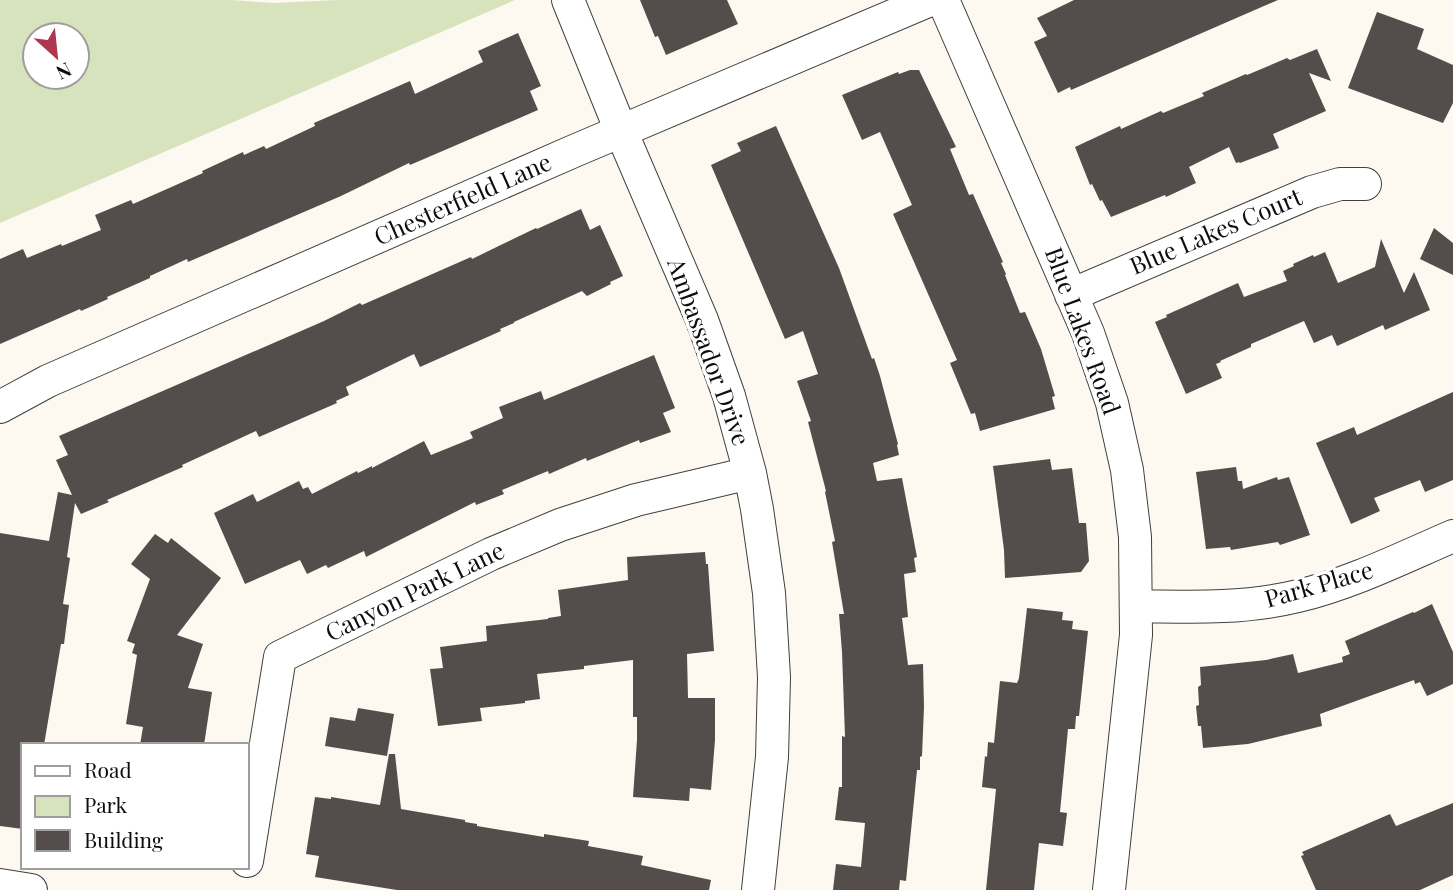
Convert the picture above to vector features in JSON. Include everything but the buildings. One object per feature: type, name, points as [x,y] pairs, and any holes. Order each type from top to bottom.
[{"type":"street","name":"Ambassador Drive","points":[[568,0],[702,320],[729,396],[750,473],[769,593],[774,677],[772,757],[758,890]]},
{"type":"street","name":"Chesterfield Lane","points":[[0,407],[48,381],[621,131],[930,0]]},
{"type":"street","name":"Blue Lakes Road","points":[[943,0],[1088,333],[1112,403],[1127,470],[1135,537],[1136,635],[1109,890]]},
{"type":"street","name":"Blue Lakes Court","points":[[1072,295],[1312,192],[1340,184],[1365,184]]},
{"type":"street","name":"Canyon Park Lane","points":[[248,856],[280,657],[491,554],[560,525],[636,500],[750,473]]},
{"type":"street","name":"Park Place","points":[[1137,606],[1244,605],[1296,597],[1349,582],[1453,536]]},
{"type":"street","points":[[242,890],[246,869]]},
{"type":"street","points":[[0,885],[31,890]]},
{"type":"green space","points":[[0,0],[230,0],[273,3],[339,0],[515,0],[0,223]]}]
